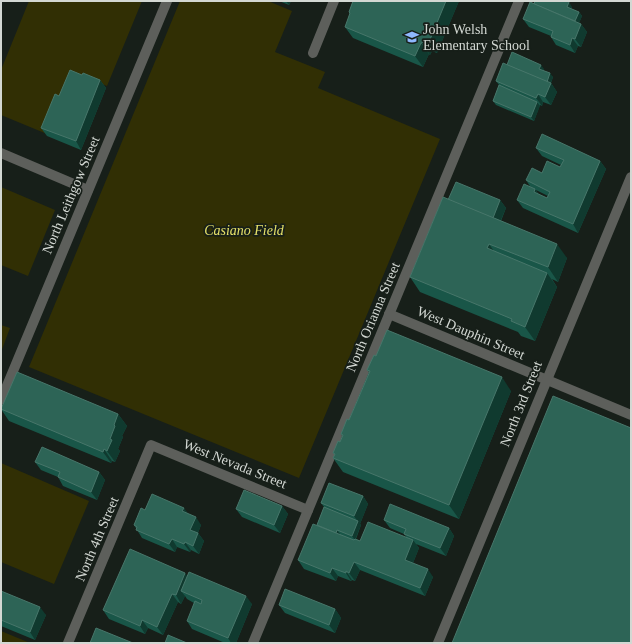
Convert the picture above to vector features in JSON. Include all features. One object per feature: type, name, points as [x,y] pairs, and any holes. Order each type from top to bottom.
[{"type":"street","name":"North Leithgow Street","points":[[1,400],[166,1]]},
{"type":"street","points":[[313,53],[334,1]]},
{"type":"street","name":"North Orianna Street","points":[[253,643],[519,1]]},
{"type":"street","points":[[1,153],[88,190]]},
{"type":"street","name":"North 3rd Street","points":[[438,643],[631,177]]},
{"type":"street","name":"West Dauphin Street","points":[[389,314],[631,415]]},
{"type":"street","name":"West Nevada Street","points":[[151,445],[308,510]]},
{"type":"street","name":"North 4th Street","points":[[68,643],[151,445]]},
{"type":"green space","points":[[29,1],[142,1],[107,86],[73,72],[47,134],[1,115],[1,70]]},
{"type":"green space","name":"Casiano Field","points":[[180,1],[268,1],[292,11],[275,52],[325,72],[318,88],[440,139],[299,478],[29,367]]},
{"type":"green space","points":[[1,187],[55,210],[28,276],[1,265]]},
{"type":"green space","points":[[1,325],[10,328],[1,352]]},
{"type":"green space","points":[[1,463],[89,501],[54,584],[1,562]]},
{"type":"green space","points":[[1,631],[30,643],[1,643]]},
{"type":"building","name":"John Welsh Elementary School","points":[[353,1],[446,1],[429,42],[424,40],[421,43],[415,56],[345,27]]},
{"type":"building","points":[[535,1],[566,1],[569,2],[567,7],[579,12],[575,21],[534,4]]},
{"type":"building","points":[[530,2],[581,24],[575,39],[572,38],[570,45],[551,37],[553,31],[523,19]]},
{"type":"building","points":[[512,52],[541,65],[539,69],[550,73],[547,82],[507,65]]},
{"type":"building","points":[[503,63],[551,83],[545,97],[538,94],[536,98],[496,81]]},
{"type":"building","points":[[70,70],[82,75],[83,73],[100,80],[76,141],[41,128],[55,94],[59,96]]},
{"type":"building","points":[[499,85],[537,102],[531,117],[493,101]]},
{"type":"building","points":[[542,134],[600,161],[573,224],[517,200],[524,184],[535,189],[534,192],[547,198],[550,192],[526,180],[532,168],[542,173],[547,161],[560,167],[564,160],[536,148]]},
{"type":"building","points":[[456,182],[500,200],[493,218],[448,200]]},
{"type":"building","points":[[443,197],[557,244],[548,267],[489,244],[487,248],[547,273],[525,327],[511,321],[512,319],[410,277]]},
{"type":"building","points":[[387,330],[502,377],[449,505],[333,458],[335,454],[333,453],[338,441],[340,442],[343,435],[341,434],[347,419],[349,420],[370,371],[367,370],[374,355],[376,356]]},
{"type":"building","points":[[17,372],[118,414],[110,439],[112,440],[107,451],[104,449],[103,452],[1,409]]},
{"type":"building","points":[[553,396],[631,428],[631,643],[452,643]]},
{"type":"building","points":[[42,447],[99,472],[91,492],[58,477],[60,472],[35,462]]},
{"type":"building","points":[[329,483],[363,496],[354,516],[321,503]]},
{"type":"building","points":[[244,490],[282,506],[274,525],[236,509]]},
{"type":"building","points":[[152,494],[184,508],[182,511],[196,517],[190,530],[198,533],[193,546],[185,542],[184,544],[172,539],[169,544],[136,530],[137,527],[134,525],[141,508],[145,510]]},
{"type":"building","points":[[390,504],[449,528],[440,548],[404,534],[406,529],[384,520]]},
{"type":"building","points":[[324,507],[358,521],[352,536],[337,530],[336,533],[317,525]]},
{"type":"building","points":[[368,522],[413,540],[405,560],[428,569],[420,588],[354,562],[349,573],[332,568],[330,573],[298,560],[313,524],[360,541]]},
{"type":"building","points":[[130,549],[185,573],[176,595],[172,594],[157,627],[142,620],[140,626],[103,610]]},
{"type":"building","points":[[189,572],[246,596],[228,638],[187,621],[195,601],[201,604],[202,600],[181,591]]},
{"type":"building","points":[[285,589],[335,609],[329,625],[279,605]]},
{"type":"building","points":[[1,591],[40,607],[30,632],[1,620]]},
{"type":"building","points":[[96,628],[133,643],[90,643]]},
{"type":"building","points":[[168,635],[187,643],[165,643]]},
{"type":"place","name":"John Welsh Elementary School","points":[[412,37]]}]
